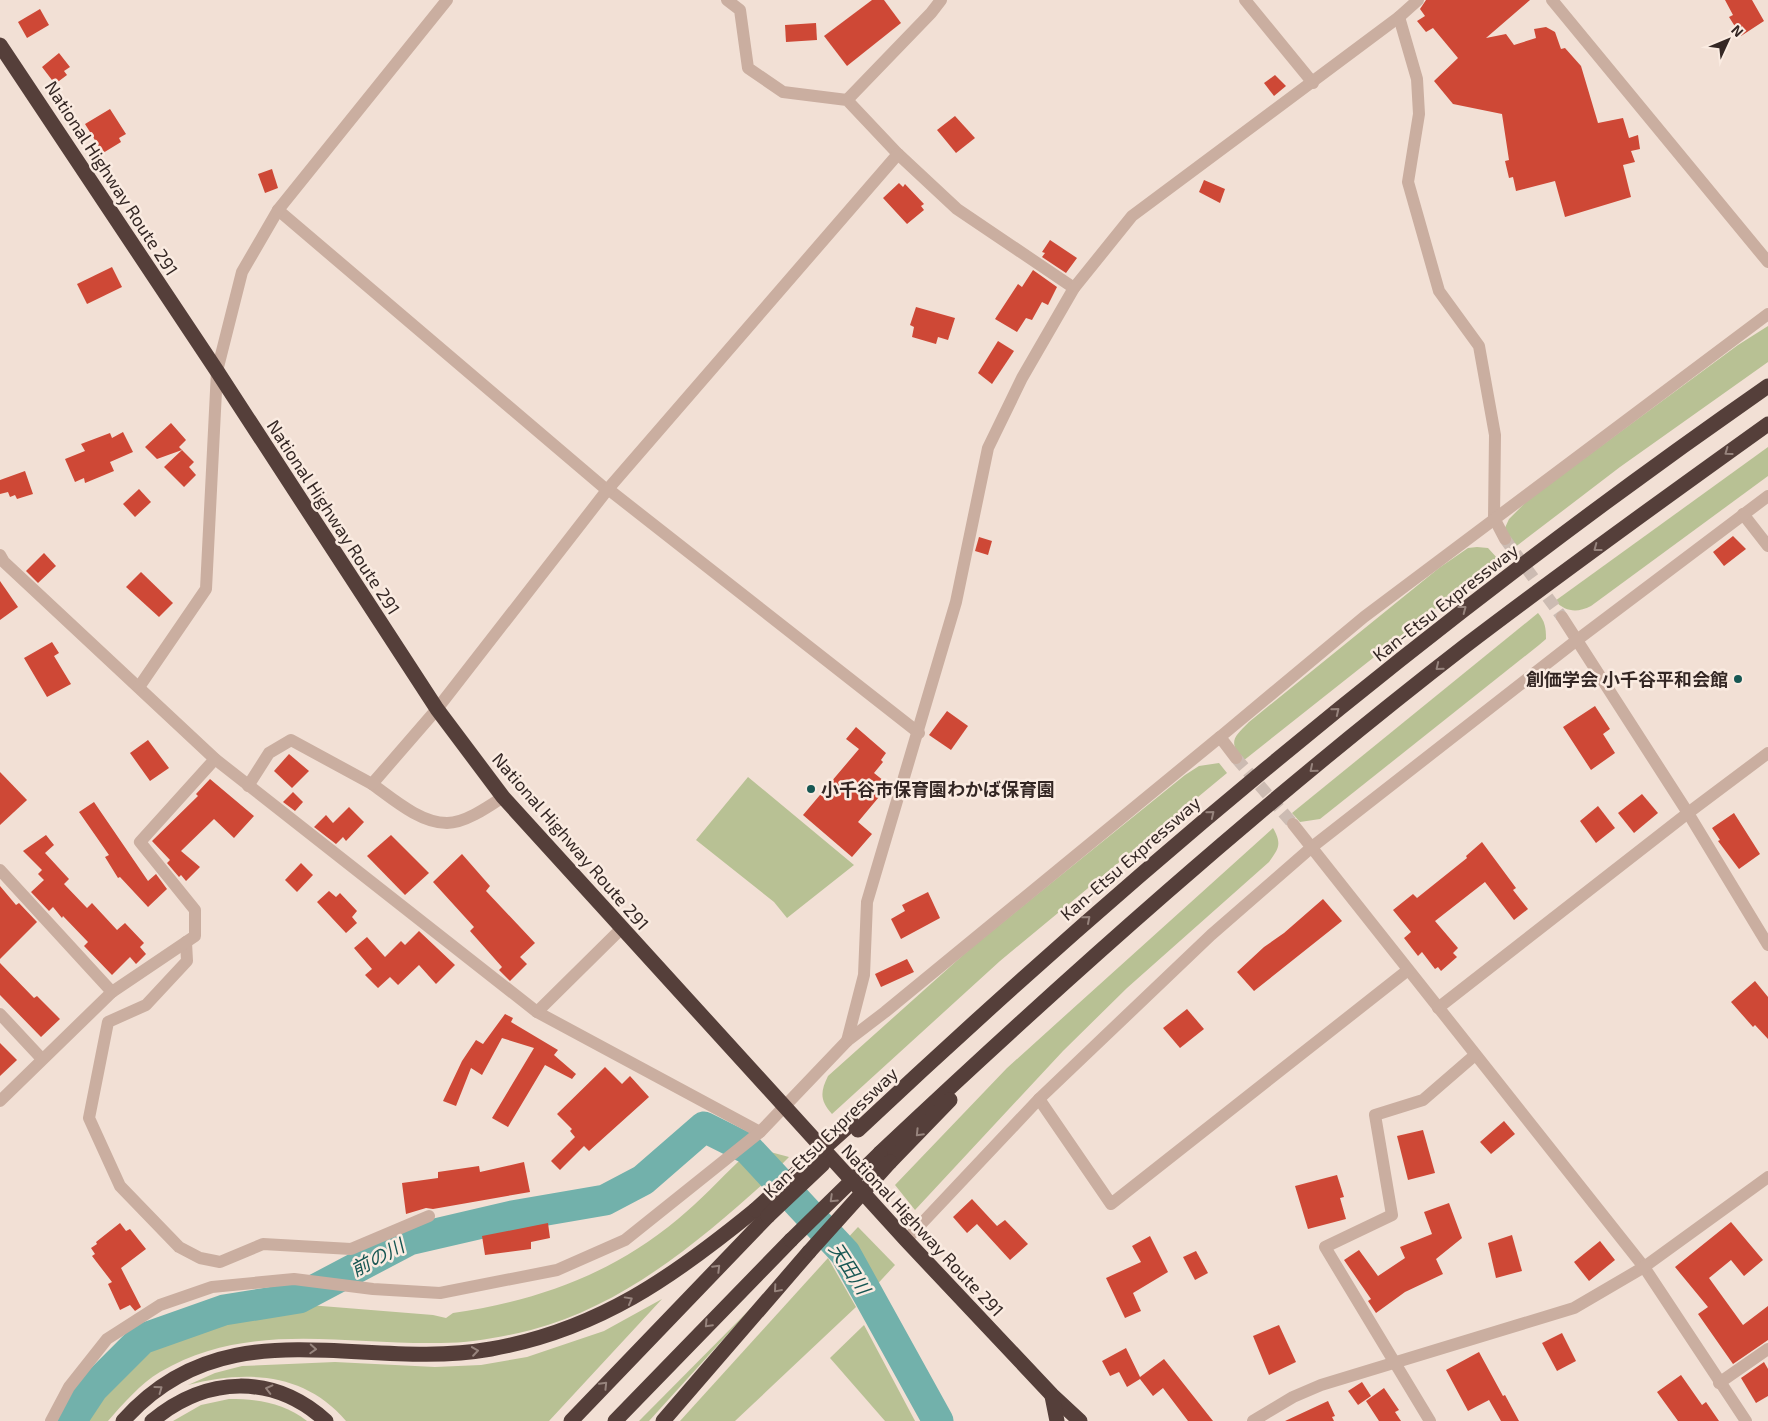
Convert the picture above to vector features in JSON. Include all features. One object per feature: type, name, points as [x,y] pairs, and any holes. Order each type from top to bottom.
[{"type":"highway","name":"National Highway Route 291","points":[[0,45],[217,371],[437,709],[503,797],[906,1240],[1052,1395],[1080,1421]]},
{"type":"highway","name":"Kan-Etsu Expressway","points":[[571,1421],[762,1213],[855,1126],[1068,936],[1178,841],[1446,622],[1608,500],[1768,386]]},
{"type":"highway","points":[[615,1421],[791,1240],[885,1158],[1088,961],[1310,772],[1465,647],[1626,526],[1768,424]]},
{"type":"highway","points":[[663,1421],[809,1252],[885,1158]]},
{"type":"highway","points":[[123,1421],[146,1398],[166,1383],[212,1362],[237,1354],[292,1348],[428,1356],[460,1354],[524,1342],[558,1332],[614,1308],[655,1286],[762,1213]]},
{"type":"highway","points":[[152,1421],[179,1401],[199,1393],[242,1386],[281,1392],[300,1401],[326,1421]]},
{"type":"highway","points":[[1052,1395],[1057,1421]]},
{"type":"street","points":[[140,687],[206,589],[217,371],[242,272],[278,210],[447,0]]},
{"type":"street","points":[[727,0],[740,10],[748,68],[783,92],[847,100],[898,154],[957,209],[1074,288]]},
{"type":"street","points":[[847,100],[941,0]]},
{"type":"street","points":[[1245,0],[1312,83]]},
{"type":"street","points":[[847,1040],[864,975],[867,902],[919,733],[956,602],[988,448],[1022,378],[1074,288],[1132,216],[1312,83],[1399,17],[1418,0]]},
{"type":"street","points":[[1552,0],[1768,262]]},
{"type":"street","points":[[1399,17],[1417,79],[1419,114],[1408,182],[1439,291],[1480,346],[1495,435],[1494,518],[1505,539]]},
{"type":"street","points":[[372,784],[437,709],[608,490],[898,154]]},
{"type":"street","points":[[278,210],[608,490],[919,733]]},
{"type":"street","points":[[51,1421],[69,1387],[108,1339],[160,1305],[212,1287],[294,1279],[373,1289],[440,1293],[556,1270],[625,1240],[760,1132],[847,1040],[893,1006],[1364,618],[1494,518],[1768,314]]},
{"type":"street","points":[[906,1240],[1039,1100],[1211,935],[1312,848],[1577,640],[1768,496]]},
{"type":"street","points":[[1743,514],[1768,546]]},
{"type":"street","points":[[0,555],[4,562],[215,759],[537,1012],[760,1132]]},
{"type":"street","points":[[1562,617],[1688,813],[1768,945]]},
{"type":"street","points":[[1220,737],[1236,758]]},
{"type":"street","points":[[248,786],[269,753],[291,740],[372,784],[416,815],[447,823],[479,813],[503,797]]},
{"type":"street","points":[[1438,1008],[1768,753]]},
{"type":"street","points":[[0,1101],[112,992],[195,936],[195,910],[140,842],[215,759]]},
{"type":"street","points":[[1293,824],[1644,1267],[1719,1383],[1746,1421]]},
{"type":"street","points":[[0,870],[112,992]]},
{"type":"street","points":[[537,1012],[622,928]]},
{"type":"street","points":[[186,942],[187,961],[146,1005],[108,1022],[89,1118],[120,1186],[179,1247],[200,1258],[220,1262],[263,1244],[351,1249],[429,1216]]},
{"type":"street","points":[[1039,1100],[1111,1204],[1408,970]]},
{"type":"street","points":[[0,1014],[42,1059]]},
{"type":"street","points":[[1430,1421],[1325,1247],[1392,1216],[1375,1115],[1423,1100],[1476,1055]]},
{"type":"street","points":[[1253,1421],[1293,1397],[1321,1386],[1574,1308],[1644,1267],[1768,1177]]},
{"type":"street","points":[[1719,1383],[1768,1349]]},
{"type":"green space","points":[[1768,326],[1768,362],[1620,467],[1514,548],[1504,530],[1509,519],[1528,500],[1738,345]]},
{"type":"green space","points":[[1768,447],[1768,476],[1591,606],[1581,610],[1572,610],[1563,607],[1555,601]]},
{"type":"green space","points":[[1468,548],[1488,548],[1498,559],[1243,761],[1236,749],[1234,740],[1249,722],[1439,568]]},
{"type":"green space","points":[[1538,613],[1544,622],[1546,635],[1546,639],[1539,645],[1320,819],[1300,822],[1292,813]]},
{"type":"green space","points":[[1219,763],[1227,773],[1000,961],[832,1114],[825,1105],[822,1096],[828,1076],[971,948],[1185,775],[1199,766]]},
{"type":"green space","points":[[748,777],[854,865],[787,918],[774,902],[696,840]]},
{"type":"green space","points":[[1273,828],[1278,838],[1278,846],[1269,862],[1127,988],[1063,1051],[915,1210],[895,1185],[1007,1068]]},
{"type":"green space","points":[[755,1148],[789,1157],[775,1171],[769,1164],[772,1155],[765,1153],[762,1159],[752,1150]]},
{"type":"green space","points":[[739,1161],[753,1169],[765,1182],[685,1250],[656,1270],[627,1289],[564,1319],[520,1333],[463,1342],[405,1343],[298,1339],[262,1340],[228,1346],[193,1356],[160,1372],[139,1388],[108,1421],[74,1421],[97,1389],[146,1342],[220,1315],[276,1306],[309,1305],[433,1315],[446,1318],[453,1313],[514,1301],[572,1282],[600,1270],[653,1238],[702,1198]]},
{"type":"green space","points":[[858,1227],[895,1265],[871,1291],[844,1242]]},
{"type":"green space","points":[[828,1258],[856,1307],[735,1421],[680,1421]]},
{"type":"green space","points":[[662,1299],[549,1421],[346,1421],[330,1405],[312,1393],[293,1384],[273,1379],[231,1377],[188,1385],[215,1373],[242,1366],[335,1362],[435,1367],[481,1365],[527,1357],[604,1331]]},
{"type":"green space","points":[[757,1302],[649,1421],[639,1421]]},
{"type":"green space","points":[[864,1325],[915,1421],[885,1421],[830,1358]]},
{"type":"green space","points":[[229,1399],[270,1403],[289,1410],[307,1421],[173,1421],[201,1405]]},
{"type":"building","points":[[872,0],[884,0],[901,23],[847,66],[824,36]]},
{"type":"building","points":[[1426,0],[1530,0],[1486,38],[1506,34],[1514,45],[1536,38],[1534,29],[1546,27],[1555,32],[1561,49],[1565,48],[1581,66],[1598,123],[1623,118],[1629,138],[1638,135],[1640,149],[1631,151],[1635,162],[1623,165],[1631,197],[1565,217],[1555,181],[1516,191],[1513,177],[1509,178],[1505,161],[1509,160],[1502,114],[1453,104],[1434,81],[1458,58],[1433,28],[1426,32],[1417,21],[1425,16],[1420,9]]},
{"type":"building","points":[[1725,0],[1752,0],[1764,21],[1741,36],[1729,17],[1733,15]]},
{"type":"building","points":[[40,9],[49,25],[27,38],[18,22]]},
{"type":"building","points":[[816,23],[817,40],[786,42],[785,25]]},
{"type":"building","points":[[59,53],[70,67],[64,71],[67,75],[55,84],[42,67]]},
{"type":"building","points":[[1275,75],[1286,86],[1274,96],[1264,83]]},
{"type":"building","points":[[110,109],[126,134],[119,138],[121,142],[103,153],[85,124]]},
{"type":"building","points":[[955,116],[975,138],[956,153],[937,130]]},
{"type":"building","points":[[272,169],[278,188],[265,193],[258,174]]},
{"type":"building","points":[[1204,180],[1225,189],[1220,203],[1199,192]]},
{"type":"building","points":[[899,183],[903,187],[905,184],[924,204],[921,206],[924,210],[907,224],[883,198]]},
{"type":"building","points":[[1050,240],[1077,258],[1066,273],[1042,257],[1045,253],[1042,252]]},
{"type":"building","points":[[112,267],[122,287],[87,304],[77,284]]},
{"type":"building","points":[[1033,270],[1057,287],[1048,305],[1042,302],[1032,320],[1026,318],[1017,332],[995,319],[1018,284],[1022,287]]},
{"type":"building","points":[[916,307],[955,318],[948,340],[938,337],[936,344],[912,337],[914,327],[910,325]]},
{"type":"building","points":[[998,341],[1014,351],[992,384],[978,373]]},
{"type":"building","points":[[171,423],[186,440],[179,447],[182,450],[157,459],[145,447]]},
{"type":"building","points":[[123,432],[133,452],[110,462],[114,471],[85,483],[84,478],[75,482],[65,459],[85,451],[81,444],[110,433],[112,438]]},
{"type":"building","points":[[182,450],[194,462],[189,467],[196,475],[184,487],[164,467]]},
{"type":"building","points":[[25,471],[33,494],[17,499],[15,495],[10,497],[8,492],[0,494],[0,480]]},
{"type":"building","points":[[139,489],[151,502],[135,517],[123,504]]},
{"type":"building","points":[[1733,536],[1746,549],[1724,566],[1713,552]]},
{"type":"building","points":[[979,537],[992,541],[988,555],[975,551]]},
{"type":"building","points":[[44,553],[56,566],[38,583],[26,571]]},
{"type":"building","points":[[141,572],[173,603],[159,617],[126,587]]},
{"type":"building","points":[[0,581],[18,607],[0,620]]},
{"type":"building","points":[[52,642],[59,653],[54,656],[71,684],[47,697],[24,658]]},
{"type":"building","points":[[1595,706],[1610,729],[1603,734],[1615,753],[1591,770],[1563,727]]},
{"type":"building","points":[[947,711],[968,726],[951,750],[929,735]]},
{"type":"building","points":[[856,727],[886,753],[881,760],[883,762],[874,773],[889,785],[858,822],[872,834],[852,857],[803,815],[859,749],[846,739]]},
{"type":"building","points":[[148,740],[169,768],[150,781],[130,753]]},
{"type":"building","points":[[289,754],[309,771],[292,788],[274,771]]},
{"type":"building","points":[[0,772],[27,800],[0,825]]},
{"type":"building","points":[[210,779],[254,816],[234,838],[214,819],[181,851],[200,867],[186,881],[181,875],[179,877],[167,863],[170,860],[152,841],[198,796],[196,794]]},
{"type":"building","points":[[293,792],[303,802],[295,811],[283,802]]},
{"type":"building","points":[[1642,794],[1658,813],[1634,833],[1618,813]]},
{"type":"building","points":[[94,802],[148,881],[156,874],[167,889],[148,907],[120,877],[118,878],[105,857],[109,855],[79,812]]},
{"type":"building","points":[[1598,806],[1615,828],[1596,843],[1580,821]]},
{"type":"building","points":[[349,807],[364,822],[346,841],[343,837],[336,844],[314,827],[326,815],[333,823]]},
{"type":"building","points":[[1734,813],[1760,854],[1739,869],[1718,841],[1720,840],[1712,828]]},
{"type":"building","points":[[46,835],[54,845],[45,853],[69,879],[64,884],[87,908],[92,903],[117,930],[125,923],[144,943],[140,947],[146,954],[136,964],[130,957],[112,975],[84,946],[88,942],[63,916],[62,918],[53,907],[49,911],[31,892],[44,880],[38,874],[42,870],[23,851]]},
{"type":"building","points":[[391,835],[429,873],[405,895],[367,856]]},
{"type":"building","points":[[1482,842],[1516,888],[1513,890],[1528,909],[1514,920],[1485,882],[1435,921],[1458,948],[1453,953],[1457,957],[1441,971],[1438,967],[1435,969],[1422,952],[1418,956],[1404,938],[1411,932],[1393,910],[1413,894],[1417,898],[1467,858],[1466,856]]},
{"type":"building","points":[[462,854],[490,886],[486,891],[535,943],[520,957],[527,964],[510,981],[499,970],[502,967],[470,931],[474,927],[433,882]]},
{"type":"building","points":[[301,863],[313,875],[297,892],[285,880]]},
{"type":"building","points":[[0,886],[16,905],[19,903],[37,922],[0,959]]},
{"type":"building","points":[[329,891],[336,897],[340,893],[357,911],[352,917],[357,923],[346,933],[317,902]]},
{"type":"building","points":[[928,892],[940,918],[901,939],[891,919],[905,911],[902,905]]},
{"type":"building","points":[[1323,899],[1342,921],[1254,991],[1237,972],[1264,947],[1284,933]]},
{"type":"building","points":[[419,931],[455,965],[436,984],[419,965],[398,985],[390,977],[378,988],[365,975],[372,969],[354,948],[367,937],[385,957],[401,941],[405,945]]},
{"type":"building","points":[[907,959],[914,972],[881,987],[875,974]]},
{"type":"building","points":[[0,963],[34,998],[37,996],[60,1019],[41,1037],[0,995]]},
{"type":"building","points":[[1755,981],[1768,997],[1768,1039],[1755,1025],[1753,1027],[1731,1002]]},
{"type":"building","points":[[1187,1009],[1204,1029],[1180,1048],[1163,1028]]},
{"type":"building","points":[[505,1014],[513,1018],[511,1022],[558,1050],[554,1055],[576,1074],[572,1079],[545,1065],[508,1127],[492,1118],[534,1048],[502,1038],[482,1075],[471,1068],[456,1106],[443,1101],[462,1061],[476,1040],[483,1044]]},
{"type":"building","points":[[0,1043],[17,1060],[0,1076]]},
{"type":"building","points":[[605,1067],[622,1084],[630,1076],[649,1097],[589,1151],[584,1146],[560,1170],[551,1161],[575,1137],[570,1131],[572,1129],[557,1114]]},
{"type":"building","points":[[1504,1121],[1515,1134],[1491,1154],[1480,1142]]},
{"type":"building","points":[[1423,1130],[1435,1173],[1408,1180],[1397,1136]]},
{"type":"building","points":[[524,1162],[530,1192],[433,1209],[426,1208],[406,1214],[402,1183],[438,1178],[438,1172],[479,1166],[480,1172]]},
{"type":"building","points":[[1337,1175],[1344,1197],[1340,1198],[1346,1219],[1308,1229],[1295,1186]]},
{"type":"building","points":[[972,1199],[997,1226],[1005,1220],[1028,1244],[1010,1260],[977,1224],[967,1233],[953,1217]]},
{"type":"building","points":[[1449,1203],[1462,1238],[1436,1259],[1443,1274],[1405,1292],[1376,1313],[1368,1301],[1371,1299],[1344,1260],[1359,1250],[1378,1276],[1405,1258],[1400,1247],[1432,1234],[1424,1212]]},
{"type":"building","points":[[1731,1222],[1763,1260],[1744,1276],[1731,1260],[1709,1278],[1743,1325],[1768,1306],[1768,1340],[1733,1364],[1698,1314],[1708,1307],[1675,1267]]},
{"type":"building","points":[[120,1223],[126,1231],[130,1229],[146,1249],[121,1268],[141,1307],[135,1311],[130,1305],[120,1310],[108,1284],[112,1282],[92,1256],[95,1254],[91,1248],[97,1244],[96,1242]]},
{"type":"building","points":[[548,1223],[550,1238],[531,1242],[531,1249],[485,1255],[482,1236]]},
{"type":"building","points":[[1512,1235],[1522,1271],[1496,1278],[1488,1243]]},
{"type":"building","points":[[1150,1236],[1168,1272],[1133,1293],[1141,1311],[1125,1318],[1106,1278],[1141,1262],[1132,1246]]},
{"type":"building","points":[[1600,1241],[1615,1260],[1589,1281],[1574,1262]]},
{"type":"building","points":[[1196,1251],[1208,1273],[1195,1280],[1183,1257]]},
{"type":"building","points":[[1279,1325],[1296,1362],[1269,1375],[1253,1336]]},
{"type":"building","points":[[1562,1333],[1576,1361],[1557,1371],[1542,1343]]},
{"type":"building","points":[[1126,1348],[1140,1377],[1164,1359],[1213,1421],[1188,1421],[1163,1388],[1153,1396],[1140,1379],[1127,1387],[1119,1372],[1110,1376],[1102,1361]]},
{"type":"building","points":[[1479,1352],[1519,1421],[1501,1421],[1489,1400],[1468,1411],[1446,1370]]},
{"type":"building","points":[[1764,1362],[1768,1369],[1768,1396],[1756,1403],[1741,1378]]},
{"type":"building","points":[[1681,1375],[1702,1405],[1706,1402],[1719,1421],[1678,1421],[1657,1392]]},
{"type":"building","points":[[1362,1382],[1371,1396],[1358,1405],[1348,1391]]},
{"type":"building","points":[[1384,1388],[1399,1410],[1395,1412],[1401,1421],[1379,1421],[1366,1401]]},
{"type":"building","points":[[1328,1401],[1335,1416],[1332,1417],[1334,1421],[1285,1421]]},
{"type":"waterway","name":"前の川","points":[[71,1421],[93,1388],[142,1339],[224,1310],[299,1298],[409,1240],[512,1216],[605,1200],[643,1180],[704,1127],[748,1149],[845,1253],[938,1421]]},
{"type":"tunnel","points":[[1505,539],[1562,617]]},
{"type":"tunnel","points":[[1236,758],[1293,824]]},
{"type":"place","name":"創価学会 小千谷平和会館","points":[[1738,679]]},
{"type":"place","name":"小千谷市保育園わかば保育園","points":[[811,789]]},
{"type":"water label","name":"天田川","points":[[850,1268]]}]
